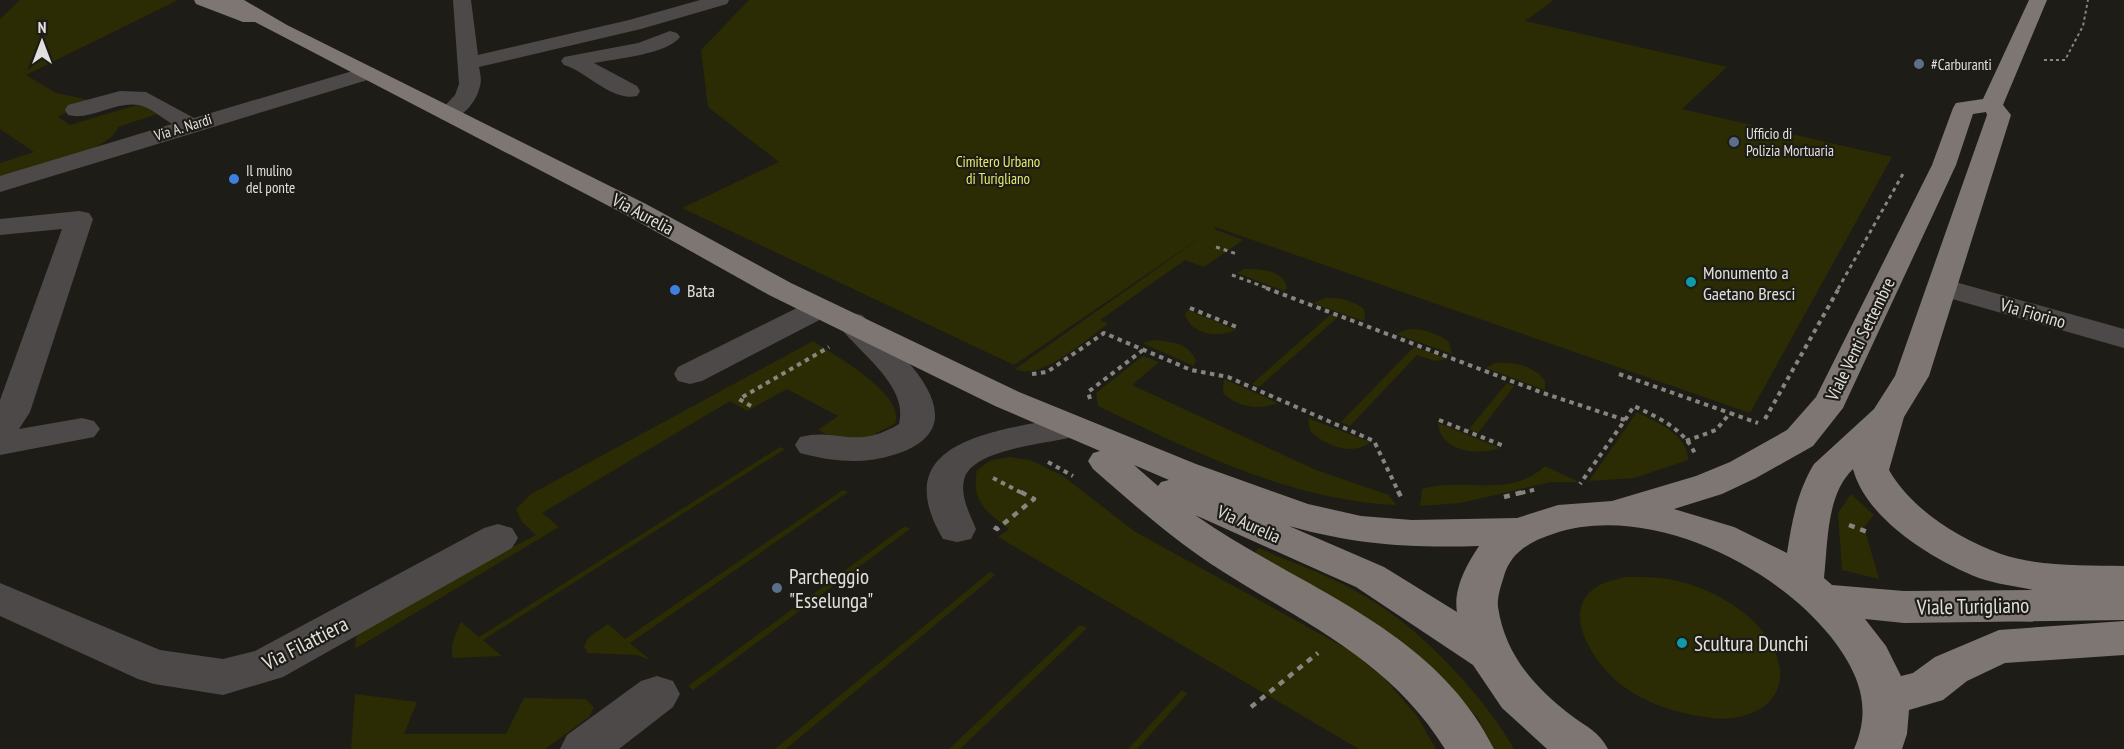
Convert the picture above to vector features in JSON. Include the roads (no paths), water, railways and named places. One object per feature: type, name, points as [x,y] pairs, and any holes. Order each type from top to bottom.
[{"type":"main road","name":"Via Aurelia","points":[[203,0],[280,30],[366,72],[820,308],[840,335],[1016,386],[1183,472],[1301,516],[1361,529],[1412,534],[1521,531]]},
{"type":"main road","name":"Via Aurelia","points":[[231,0],[280,30]]},
{"type":"main road","points":[[1813,591],[1813,509],[1827,473],[1887,416],[1912,376],[1999,115],[1992,105],[2038,0]]},
{"type":"main road","name":"Viale Venti Settembre","points":[[1616,513],[1709,485],[1743,470],[1800,438],[1831,401],[1944,165],[1964,108],[1992,105]]},
{"type":"main road","name":"Via Aurelia","points":[[1016,386],[1056,430],[1106,461],[1370,577],[1489,652]]},
{"type":"main road","points":[[1887,416],[1871,470],[1885,496],[1901,514],[1941,541],[1992,567],[2055,579],[2124,581]]},
{"type":"main road","points":[[1106,461],[1190,531],[1351,625],[1394,658],[1436,698],[1470,749]]},
{"type":"main road","points":[[1546,749],[1523,700],[1489,652],[1477,604],[1487,564],[1501,545],[1521,531],[1560,517],[1616,513],[1670,521],[1725,539],[1777,565],[1813,591],[1863,646],[1878,672],[1886,699],[1884,738],[1878,749]]},
{"type":"main road","name":"Viale Turigliano","points":[[1813,591],[1904,607],[2124,604]]},
{"type":"main road","name":"Viale Turigliano","points":[[1886,699],[1926,687],[1951,669],[1999,647],[2124,638]]},
{"type":"main road","points":[[1523,700],[1560,733],[1584,749]]},
{"type":"street","points":[[449,114],[465,97],[469,74],[462,0]]},
{"type":"street","points":[[515,53],[525,36],[534,31],[594,18],[654,0]]},
{"type":"street","points":[[469,74],[515,53],[634,25],[720,0]]},
{"type":"street","points":[[544,67],[643,48],[670,37]]},
{"type":"street","points":[[581,60],[584,66],[629,91]]},
{"type":"street","name":"Via A. Nardi","points":[[0,184],[366,72]]},
{"type":"street","points":[[469,74],[492,80]]},
{"type":"street","points":[[76,110],[120,98],[146,99],[190,125]]},
{"type":"street","points":[[0,226],[79,219],[13,412],[0,431]]},
{"type":"street","name":"Via Fiorino","points":[[1941,287],[2124,339]]},
{"type":"street","points":[[690,374],[820,308]]},
{"type":"street","points":[[813,445],[854,452],[877,449],[898,441],[914,430],[918,414],[911,393],[896,371],[840,335]]},
{"type":"street","points":[[0,444],[82,429]]},
{"type":"street","points":[[957,529],[945,498],[945,479],[955,462],[972,449],[1056,430]]},
{"type":"street","name":"Via Filattiera","points":[[0,598],[153,667],[223,677],[267,665],[498,538]]},
{"type":"street","points":[[584,749],[657,694]]},
{"type":"place","name":"#Carburanti","points":[[1919,64]]},
{"type":"place","name":"Ufficio di Polizia Mortuaria","points":[[1734,142]]},
{"type":"place","name":"Il mulino del ponte","points":[[234,179]]},
{"type":"place","name":"Monumento a Gaetano Bresci","points":[[1691,282]]},
{"type":"place","name":"Bata","points":[[675,290]]},
{"type":"place","name":"Parcheggio \"Esselunga\"","points":[[777,588]]},
{"type":"place","name":"Scultura Dunchi","points":[[1682,643]]},
{"type":"park label","name":"Cimitero Urbano di Turigliano","points":[[998,170]]}]
